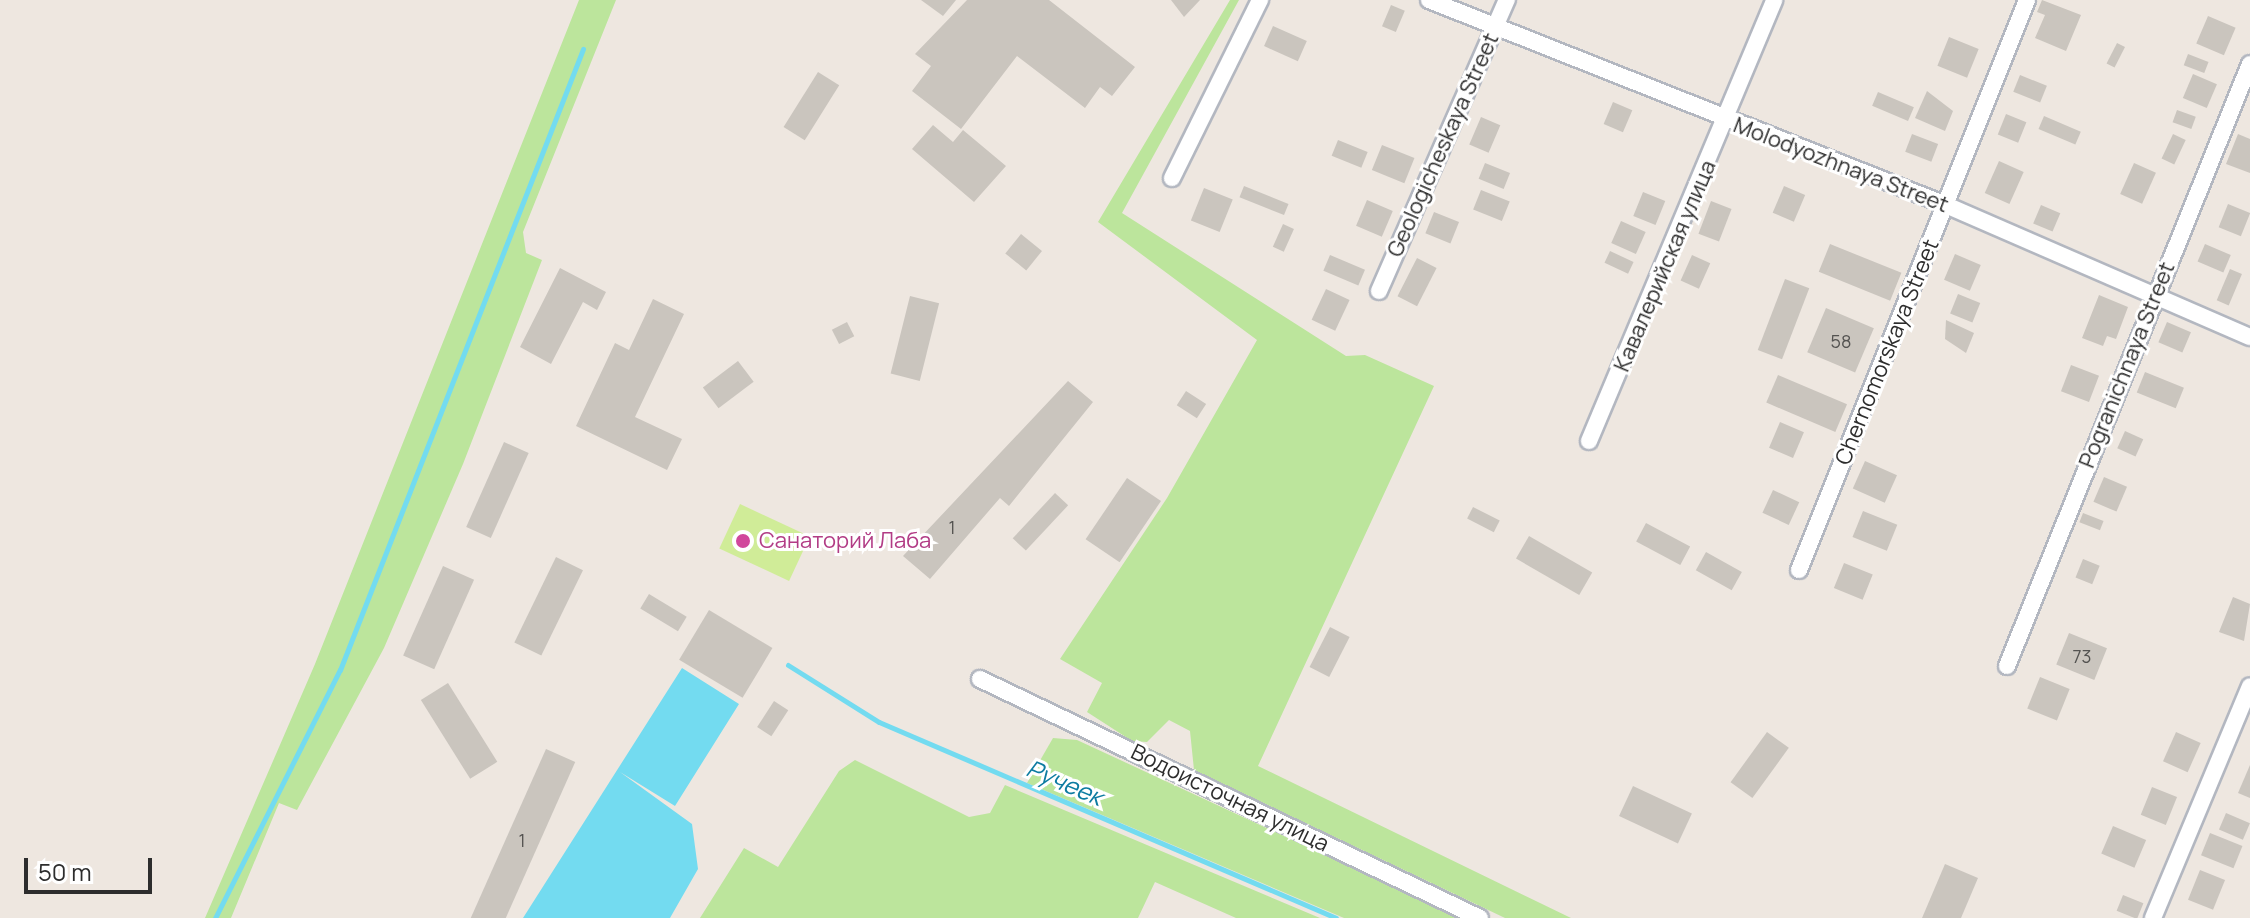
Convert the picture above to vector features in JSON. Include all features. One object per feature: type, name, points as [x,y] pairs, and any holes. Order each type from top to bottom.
[{"type":"street","points":[[1172,178],[1260,0]]},
{"type":"street","name":"Molodyozhnaya Street","points":[[1429,0],[1495,29],[1946,205],[2250,337]]},
{"type":"street","name":"Geologicheskaya Street","points":[[1379,291],[1507,0]]},
{"type":"street","name":"Кавалерийская улица","points":[[1589,441],[1728,121],[1774,0]]},
{"type":"street","name":"Chernomorskaya Street","points":[[1799,570],[2027,0]]},
{"type":"street","name":"Pogranichnaya Street","points":[[2007,666],[2250,64]]},
{"type":"street","name":"Водоисточная улица","points":[[980,679],[1480,918]]},
{"type":"street","points":[[2153,918],[2250,686]]},
{"type":"green space","points":[[579,0],[616,0],[523,232],[526,253],[542,260],[463,464],[384,648],[297,810],[279,803],[231,918],[205,918],[315,664]]},
{"type":"green space","points":[[1230,0],[1239,0],[1122,213],[1346,356],[1365,355],[1434,386],[1258,766],[1571,918],[1505,918],[1194,770],[1190,731],[1169,720],[1147,742],[1132,741],[1087,712],[1102,683],[1060,659],[1167,498],[1257,340],[1098,222]]},
{"type":"green space","points":[[740,504],[810,537],[789,581],[719,548]]},
{"type":"green space","points":[[1053,738],[1077,740],[1461,918],[1344,918],[1027,783]]},
{"type":"green space","points":[[855,760],[969,817],[990,813],[1005,785],[1320,918],[1236,918],[1155,882],[1138,918],[700,918],[744,848],[778,867],[839,771]]},
{"type":"water","points":[[682,668],[739,704],[675,806],[620,772],[692,824],[698,869],[670,918],[523,918]]},
{"type":"building","points":[[921,0],[956,0],[943,16]]},
{"type":"building","points":[[967,0],[1049,0],[1135,67],[1112,96],[1100,87],[1085,108],[1017,56],[961,129],[912,91],[931,66],[915,54]]},
{"type":"building","points":[[1171,0],[1200,0],[1184,17]]},
{"type":"building","points":[[2042,0],[2081,15],[2066,51],[2035,38],[2045,15],[2037,12]]},
{"type":"building","points":[[1391,5],[1405,11],[1396,32],[1382,26]]},
{"type":"building","points":[[2208,16],[2236,28],[2224,55],[2196,44]]},
{"type":"building","points":[[1273,26],[1307,41],[1298,61],[1264,46]]},
{"type":"building","points":[[1949,37],[1979,49],[1967,78],[1937,66]]},
{"type":"building","points":[[2117,43],[2125,47],[2115,68],[2107,63]]},
{"type":"building","points":[[2188,54],[2209,62],[2204,73],[2184,65]]},
{"type":"building","points":[[818,72],[839,85],[805,140],[784,127]]},
{"type":"building","points":[[2193,74],[2217,84],[2207,108],[2183,98]]},
{"type":"building","points":[[2020,75],[2047,86],[2040,103],[2013,92]]},
{"type":"building","points":[[1927,91],[1953,111],[1945,131],[1915,118]]},
{"type":"building","points":[[1878,92],[1914,107],[1908,121],[1872,106]]},
{"type":"building","points":[[1613,102],[1632,110],[1623,132],[1604,124]]},
{"type":"building","points":[[2177,110],[2196,117],[2191,129],[2173,122]]},
{"type":"building","points":[[2006,114],[2026,122],[2018,143],[1998,134]]},
{"type":"building","points":[[2044,116],[2081,132],[2075,145],[2039,129]]},
{"type":"building","points":[[1481,117],[1500,125],[1489,153],[1469,145]]},
{"type":"building","points":[[933,125],[953,142],[963,130],[1006,166],[974,202],[912,149]]},
{"type":"building","points":[[1912,134],[1938,144],[1931,162],[1905,152]]},
{"type":"building","points":[[2173,134],[2186,140],[2174,164],[2162,158]]},
{"type":"building","points":[[2238,134],[2250,139],[2250,173],[2226,164]]},
{"type":"building","points":[[1338,140],[1368,152],[1361,168],[1332,156]]},
{"type":"building","points":[[1382,145],[1414,158],[1404,183],[1372,170]]},
{"type":"building","points":[[1999,161],[2024,172],[2009,204],[1985,193]]},
{"type":"building","points":[[1485,163],[1510,173],[1504,189],[1479,179]]},
{"type":"building","points":[[2134,163],[2156,173],[2142,204],[2120,194]]},
{"type":"building","points":[[1244,186],[1289,204],[1284,215],[1240,197]]},
{"type":"building","points":[[1784,186],[1805,195],[1794,222],[1773,213]]},
{"type":"building","points":[[1204,188],[1233,200],[1220,232],[1191,220]]},
{"type":"building","points":[[1481,190],[1510,202],[1502,221],[1473,209]]},
{"type":"building","points":[[1643,192],[1665,201],[1656,225],[1633,216]]},
{"type":"building","points":[[1367,200],[1393,211],[1382,237],[1356,226]]},
{"type":"building","points":[[1711,201],[1732,209],[1719,242],[1698,234]]},
{"type":"building","points":[[2228,204],[2250,213],[2241,236],[2219,227]]},
{"type":"building","points":[[2041,205],[2060,213],[2053,232],[2033,223]]},
{"type":"building","points":[[1434,212],[1459,222],[1450,243],[1425,233]]},
{"type":"building","points":[[1621,221],[1646,232],[1636,254],[1611,243]]},
{"type":"building","points":[[1283,224],[1294,229],[1284,252],[1273,247]]},
{"type":"building","points":[[1021,234],[1042,251],[1026,270],[1005,253]]},
{"type":"building","points":[[1830,244],[1901,273],[1890,301],[1819,272]]},
{"type":"building","points":[[2205,244],[2231,255],[2223,272],[2198,261]]},
{"type":"building","points":[[1610,251],[1634,262],[1628,274],[1605,263]]},
{"type":"building","points":[[1955,254],[1981,265],[1970,291],[1944,280]]},
{"type":"building","points":[[1330,255],[1365,270],[1358,285],[1323,271]]},
{"type":"building","points":[[1692,255],[1710,263],[1699,289],[1681,281]]},
{"type":"building","points":[[1417,258],[1437,268],[1417,306],[1397,296]]},
{"type":"building","points":[[560,268],[606,292],[597,310],[583,302],[551,364],[520,347]]},
{"type":"building","points":[[2230,269],[2242,274],[2229,305],[2217,300]]},
{"type":"building","points":[[1785,279],[1809,288],[1782,359],[1758,350]]},
{"type":"building","points":[[1326,289],[1350,300],[1335,331],[1312,320]]},
{"type":"building","points":[[1958,294],[1980,303],[1972,322],[1950,313]]},
{"type":"building","points":[[2099,295],[2128,307],[2116,339],[2107,336],[2103,346],[2082,338]]},
{"type":"building","points":[[910,296],[939,303],[920,381],[891,374]]},
{"type":"building","points":[[653,299],[684,314],[635,417],[682,439],[667,470],[576,426],[615,343],[629,350]]},
{"type":"building","points":[[1826,308],[1874,328],[1855,373],[1807,352]]},
{"type":"building","points":[[1946,320],[1974,333],[1966,353],[1945,339]]},
{"type":"building","points":[[847,322],[854,336],[839,344],[832,330]]},
{"type":"building","points":[[2167,322],[2191,332],[2182,352],[2158,342]]},
{"type":"building","points":[[738,361],[754,382],[719,408],[703,387]]},
{"type":"building","points":[[2071,365],[2099,376],[2089,402],[2061,391]]},
{"type":"building","points":[[2145,372],[2184,388],[2176,408],[2137,392]]},
{"type":"building","points":[[1778,375],[1847,404],[1835,432],[1766,403]]},
{"type":"building","points":[[1068,381],[1093,402],[1009,506],[1000,498],[930,579],[903,556]]},
{"type":"building","points":[[1186,391],[1206,404],[1197,418],[1177,405]]},
{"type":"building","points":[[1780,422],[1804,432],[1793,458],[1769,448]]},
{"type":"building","points":[[2125,431],[2143,439],[2136,456],[2117,448]]},
{"type":"building","points":[[504,442],[529,453],[491,538],[466,527]]},
{"type":"building","points":[[1865,461],[1897,475],[1885,503],[1853,488]]},
{"type":"building","points":[[2104,477],[2127,487],[2116,512],[2093,502]]},
{"type":"building","points":[[1127,478],[1161,501],[1120,562],[1086,539]]},
{"type":"building","points":[[1773,490],[1799,502],[1789,525],[1762,513]]},
{"type":"building","points":[[1055,493],[1068,505],[1026,551],[1013,538]]},
{"type":"building","points":[[1473,507],[1500,521],[1494,532],[1467,519]]},
{"type":"building","points":[[1863,511],[1897,525],[1887,551],[1853,537]]},
{"type":"building","points":[[2083,513],[2104,521],[2100,530],[2079,522]]},
{"type":"building","points":[[1646,523],[1690,546],[1680,565],[1636,542]]},
{"type":"building","points":[[1529,536],[1592,572],[1579,595],[1516,559]]},
{"type":"building","points":[[1706,552],[1742,572],[1732,590],[1696,570]]},
{"type":"building","points":[[556,557],[583,570],[541,656],[514,642]]},
{"type":"building","points":[[2083,559],[2100,566],[2092,584],[2076,578]]},
{"type":"building","points":[[1844,563],[1873,575],[1863,600],[1834,588]]},
{"type":"building","points":[[443,566],[474,580],[434,669],[403,656]]},
{"type":"building","points":[[649,594],[687,617],[678,631],[640,609]]},
{"type":"building","points":[[2233,597],[2250,604],[2244,641],[2219,632]]},
{"type":"building","points":[[709,610],[772,648],[743,698],[679,660]]},
{"type":"building","points":[[1330,627],[1350,637],[1329,677],[1310,667]]},
{"type":"building","points":[[2069,633],[2107,648],[2094,680],[2056,665]]},
{"type":"building","points":[[2040,677],[2070,689],[2057,721],[2027,709]]},
{"type":"building","points":[[448,683],[497,762],[470,779],[421,700]]},
{"type":"building","points":[[774,701],[788,710],[771,736],[757,727]]},
{"type":"building","points":[[1767,732],[1789,748],[1752,798],[1731,782]]},
{"type":"building","points":[[2176,732],[2201,743],[2188,772],[2163,761]]},
{"type":"building","points":[[546,749],[575,762],[506,918],[471,918]]},
{"type":"building","points":[[2250,765],[2250,798],[2238,793]]},
{"type":"building","points":[[1633,786],[1692,813],[1678,843],[1619,816]]},
{"type":"building","points":[[2152,787],[2177,797],[2166,825],[2141,815]]},
{"type":"building","points":[[2226,813],[2250,823],[2243,840],[2219,830]]},
{"type":"building","points":[[2113,826],[2146,840],[2134,868],[2101,854]]},
{"type":"building","points":[[2210,833],[2242,846],[2233,868],[2201,855]]},
{"type":"building","points":[[1945,864],[1978,878],[1961,918],[1922,918]]},
{"type":"building","points":[[2200,870],[2225,880],[2213,910],[2188,900]]},
{"type":"building","points":[[2123,895],[2143,903],[2137,918],[2117,911]]},
{"type":"waterway","points":[[215,918],[340,670],[583,49]]},
{"type":"waterway","name":"Ручеек","points":[[788,665],[879,722],[1336,918]]},
{"type":"place","name":"Санаторий Лаба","points":[[743,541]]}]
